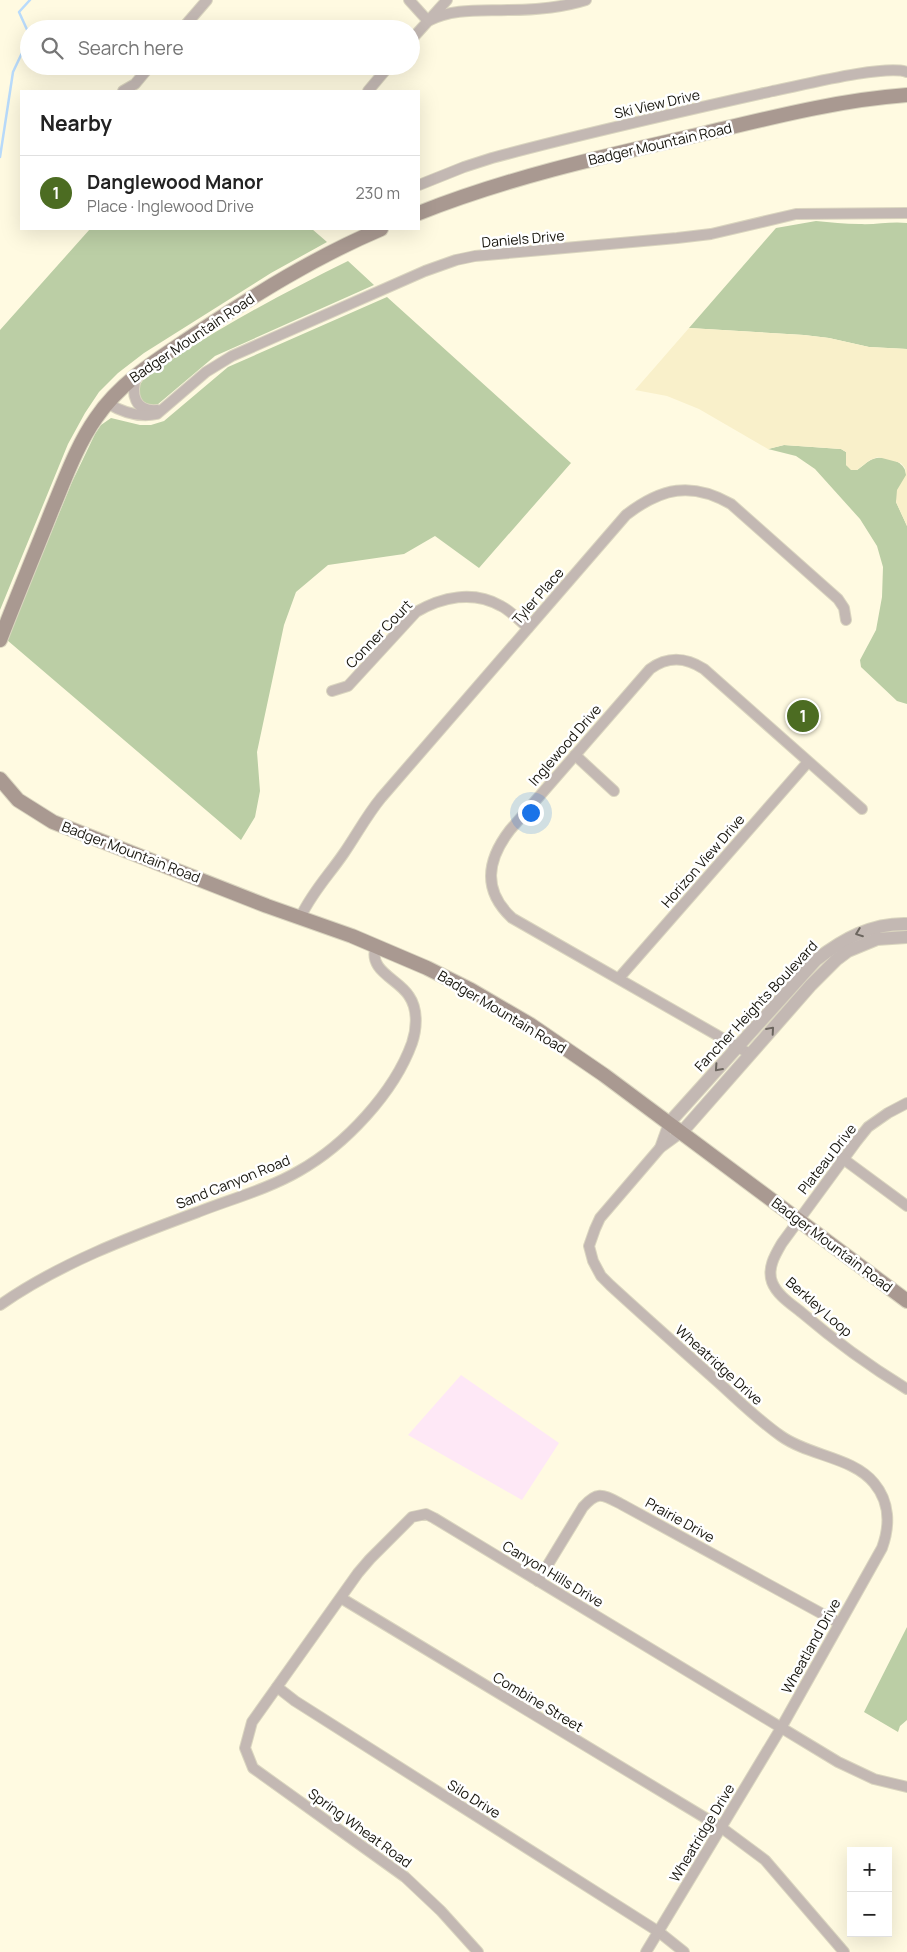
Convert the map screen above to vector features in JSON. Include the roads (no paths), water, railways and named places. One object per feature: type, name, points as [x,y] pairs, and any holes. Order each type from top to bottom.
[{"type":"main road","name":"Badger Mountain Road","points":[[420,213],[504,182],[580,162],[817,107],[863,99],[907,96]]},
{"type":"main road","name":"Badger Mountain Road","points":[[0,640],[80,446],[107,403],[124,385],[138,374],[258,293],[320,258],[379,230]]},
{"type":"main road","name":"Badger Mountain Road","points":[[0,779],[18,800],[53,822],[267,906],[301,916],[376,946],[427,968],[470,990],[530,1026],[604,1075],[907,1301]]},
{"type":"street","points":[[190,20],[207,0]]},
{"type":"street","points":[[408,0],[428,21]]},
{"type":"street","points":[[420,30],[447,0]]},
{"type":"street","points":[[428,21],[440,15],[458,11],[553,8],[586,0]]},
{"type":"street","name":"Ski View Drive","points":[[420,185],[492,158],[678,113],[832,79],[896,70],[907,72]]},
{"type":"street","points":[[125,90],[135,84],[142,75]]},
{"type":"street","points":[[369,90],[381,75]]},
{"type":"street","name":"Daniels Drive","points":[[107,403],[131,413],[148,416],[157,414],[206,372],[232,356],[425,271],[456,260],[475,256],[711,234],[796,214],[907,213]]},
{"type":"street","name":"Daniels Drive","points":[[138,374],[133,389],[135,399],[139,404],[154,411],[165,407],[173,401]]},
{"type":"street","name":"Tyler Place","points":[[301,916],[314,890],[343,854],[372,809],[626,515],[651,498],[677,490],[702,492],[730,504],[838,599],[844,608],[846,620]]},
{"type":"street","name":"Conner Court","points":[[332,691],[348,686],[416,612],[442,600],[463,597],[489,600],[502,606],[528,628]]},
{"type":"street","name":"Inglewood Drive","points":[[750,1054],[512,918],[499,903],[493,884],[491,872],[493,857],[502,840],[650,668],[660,662],[679,658],[692,661],[704,669],[862,809]]},
{"type":"street","points":[[575,755],[614,791]]},
{"type":"street","name":"Horizon View Drive","points":[[619,978],[808,762]]},
{"type":"street","name":"Fancher Heights Boulevard","points":[[669,1123],[816,960],[833,946],[861,932],[881,926],[907,924]]},
{"type":"street","name":"Fancher Heights Boulevard","points":[[682,1132],[811,985],[836,960],[848,951],[877,940],[907,937]]},
{"type":"street","name":"Sand Canyon Road","points":[[0,1305],[51,1274],[97,1252],[293,1175],[331,1148],[358,1125],[376,1104],[398,1072],[410,1048],[416,1027],[414,1004],[406,992],[379,966],[374,955],[376,946]]},
{"type":"street","name":"Plateau Drive","points":[[798,1220],[842,1158],[868,1127],[907,1103]]},
{"type":"street","name":"Wheatridge Drive","points":[[660,1148],[669,1123]]},
{"type":"street","name":"Wheatridge Drive","points":[[682,1132],[660,1148],[600,1218],[589,1246],[596,1269],[610,1286],[765,1424],[799,1447],[857,1468],[874,1483],[885,1503],[888,1526],[882,1548],[866,1577]]},
{"type":"street","points":[[842,1158],[907,1206]]},
{"type":"street","name":"Berkley Loop","points":[[798,1220],[782,1243],[772,1263],[770,1276],[774,1288],[834,1340],[873,1368],[907,1389]]},
{"type":"street","name":"Prairie Drive","points":[[538,1581],[583,1507],[592,1497],[603,1496],[839,1623]]},
{"type":"street","name":"Canyon Hills Drive","points":[[252,1722],[370,1559],[408,1520],[419,1514],[430,1516],[781,1728],[856,1771],[881,1781],[907,1787]]},
{"type":"street","name":"Wheatland Drive","points":[[781,1728],[866,1577]]},
{"type":"street","name":"Combine Street","points":[[341,1598],[722,1828],[765,1860],[844,1952]]},
{"type":"street","name":"Silo Drive","points":[[277,1687],[311,1712],[659,1932],[684,1952]]},
{"type":"street","name":"Spring Wheat Road","points":[[252,1722],[244,1751],[253,1768],[405,1877],[441,1911],[478,1952]]},
{"type":"street","name":"Wheatridge Drive","points":[[646,1952],[781,1728]]},
{"type":"waterway","points":[[23,20],[19,12],[30,0]]},
{"type":"waterway","points":[[0,157],[13,72],[20,57]]},
{"type":"place","name":"Danglewood Manor","points":[[803,716]]}]
